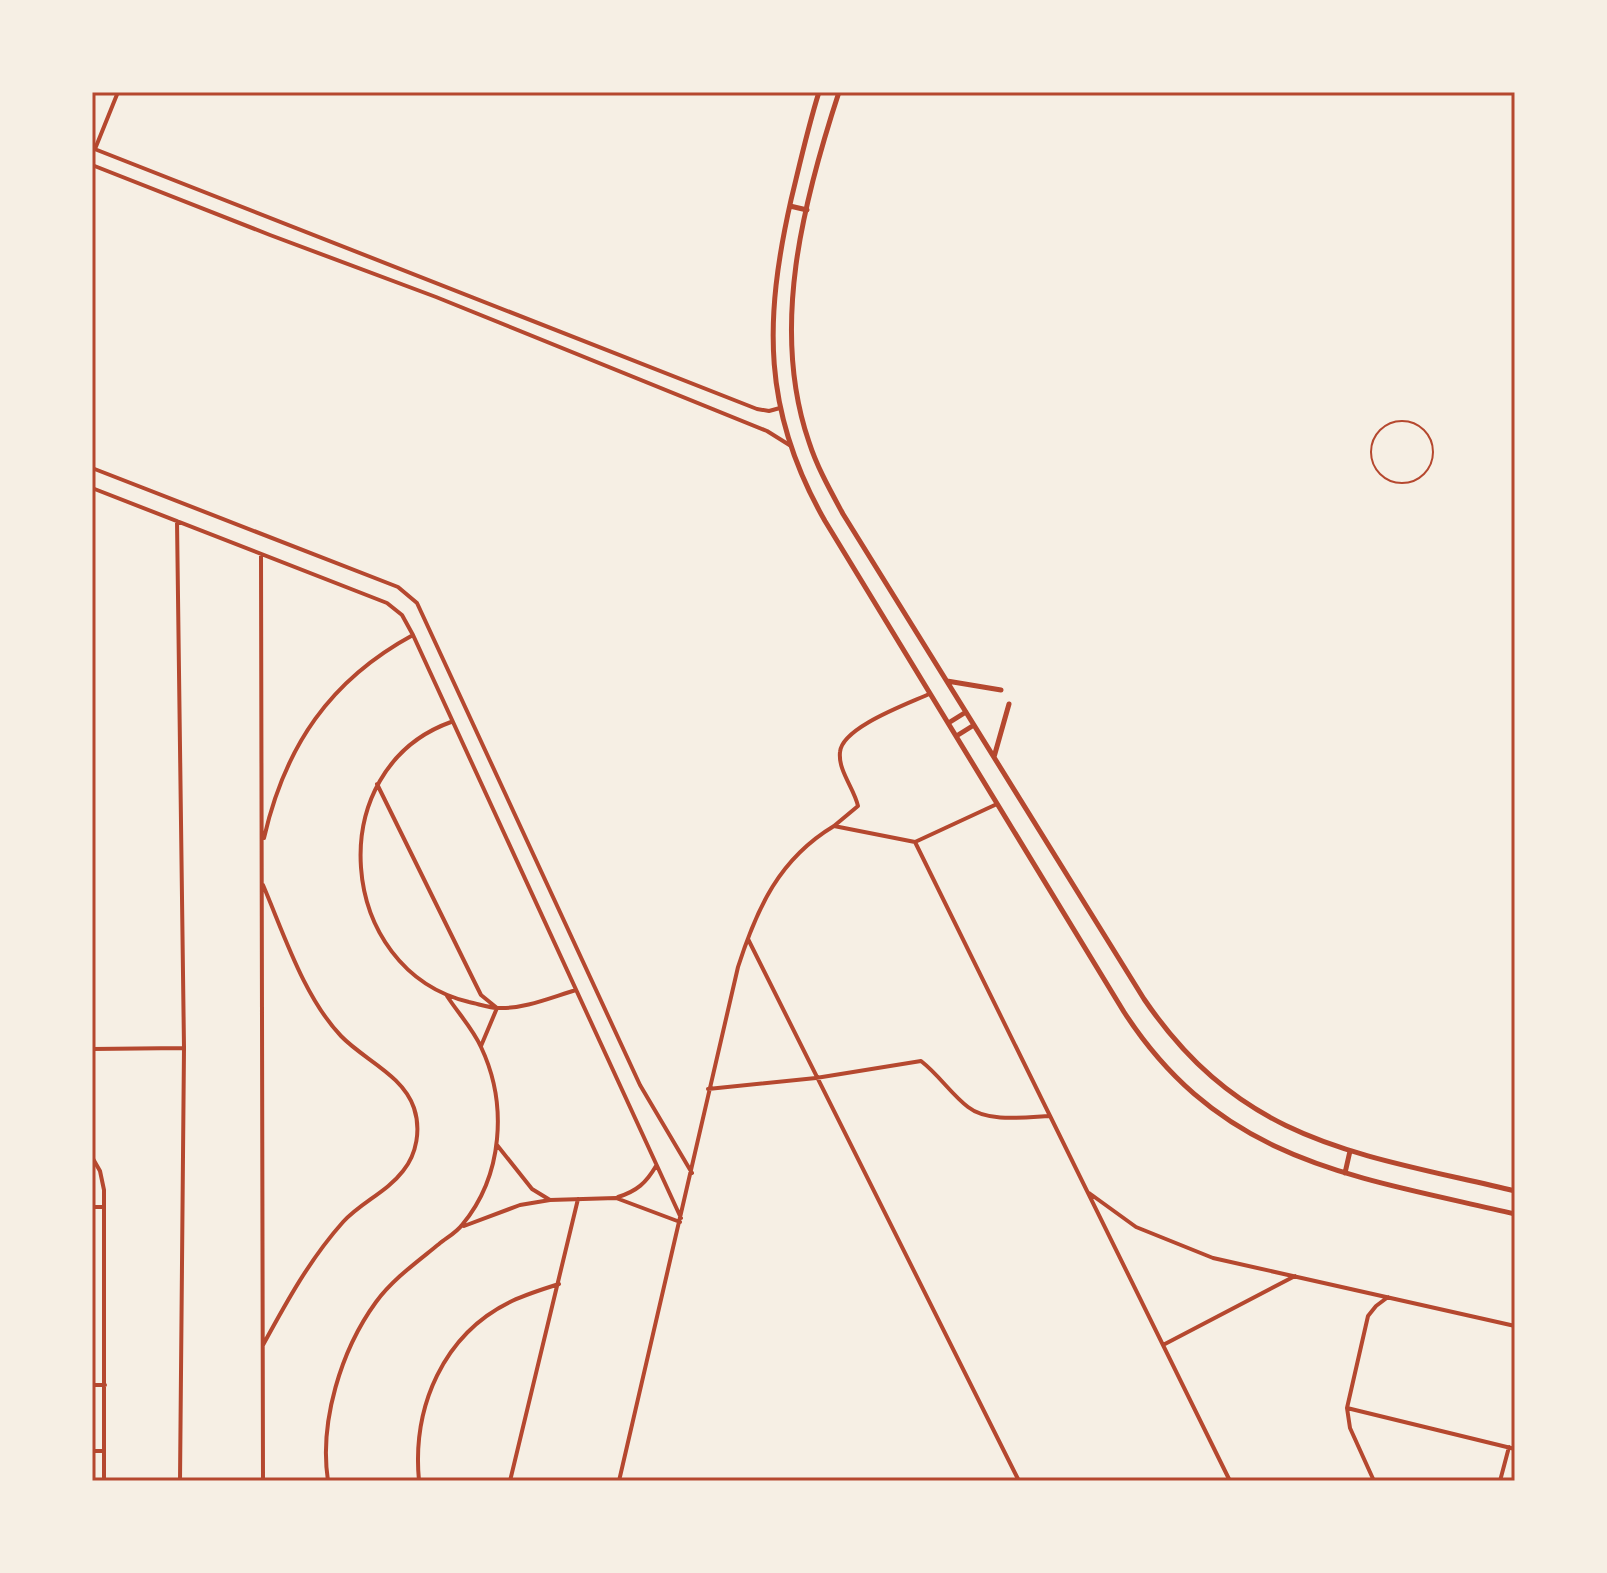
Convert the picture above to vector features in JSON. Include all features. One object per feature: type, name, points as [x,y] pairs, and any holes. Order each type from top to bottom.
[{"type":"street","points":[[118,92],[94,148],[757,409],[769,411],[780,408]]},
{"type":"street","points":[[819,92],[790,206],[771,327],[780,408],[791,446],[814,501],[1124,1012],[1166,1068],[1197,1097],[1242,1130],[1276,1148],[1345,1173],[1515,1214]]},
{"type":"street","points":[[839,92],[807,210],[796,274],[791,333],[798,402],[808,441],[843,514],[1144,999],[1191,1059],[1251,1108],[1318,1141],[1515,1191]]},
{"type":"street","points":[[92,165],[450,302],[767,431],[791,446]]},
{"type":"street","points":[[790,206],[807,210]]},
{"type":"street","points":[[92,468],[398,587],[417,603],[640,1085],[692,1173]]},
{"type":"street","points":[[92,488],[387,603],[402,615],[680,1220]]},
{"type":"street","points":[[177,521],[184,1048],[180,1481]]},
{"type":"street","points":[[261,554],[263,1481]]},
{"type":"street","points":[[262,846],[272,800],[290,757],[315,717],[346,682],[382,652],[413,635]]},
{"type":"street","points":[[946,681],[1001,690]]},
{"type":"street","points":[[619,1481],[692,1173],[708,1089],[748,938],[770,888],[801,852],[858,806],[844,775],[839,753],[841,746],[871,720],[932,693]]},
{"type":"street","points":[[994,758],[1009,704]]},
{"type":"street","points":[[949,722],[966,712]]},
{"type":"street","points":[[451,722],[429,730],[409,743],[377,784],[361,840],[360,868],[374,921],[387,945],[405,967],[447,996],[497,1008],[513,1007],[576,990]]},
{"type":"street","points":[[958,735],[974,725]]},
{"type":"street","points":[[377,784],[481,995],[497,1008]]},
{"type":"street","points":[[834,826],[915,842],[1000,803]]},
{"type":"street","points":[[915,842],[1230,1481]]},
{"type":"street","points":[[262,883],[307,987],[340,1035],[403,1087],[414,1107],[418,1129],[414,1152],[403,1172],[344,1220],[298,1280],[262,1347]]},
{"type":"street","points":[[748,938],[1019,1481]]},
{"type":"street","points":[[447,996],[481,1046],[494,1086],[500,1127],[488,1179],[462,1227]]},
{"type":"street","points":[[481,1046],[497,1008]]},
{"type":"street","points":[[92,1049],[184,1048]]},
{"type":"street","points":[[708,1089],[816,1078],[921,1061],[969,1108],[983,1114],[1018,1118],[1050,1116]]},
{"type":"street","points":[[497,1145],[532,1189],[550,1200]]},
{"type":"street","points":[[1345,1173],[1350,1151]]},
{"type":"street","points":[[92,1157],[100,1171],[104,1190],[104,1481]]},
{"type":"street","points":[[328,1481],[327,1437],[334,1397],[356,1339],[376,1302],[408,1269],[462,1227],[490,1214],[550,1200],[616,1198],[633,1192],[647,1181],[656,1166]]},
{"type":"street","points":[[1087,1192],[1136,1227],[1213,1258],[1515,1326]]},
{"type":"street","points":[[616,1198],[680,1220]]},
{"type":"street","points":[[510,1481],[578,1199]]},
{"type":"street","points":[[92,1207],[104,1207]]},
{"type":"street","points":[[1163,1345],[1295,1276]]},
{"type":"street","points":[[419,1481],[419,1422],[428,1392],[442,1363],[462,1338],[485,1317],[512,1301],[559,1284]]},
{"type":"street","points":[[1374,1481],[1350,1428],[1347,1408],[1368,1316],[1388,1297]]},
{"type":"street","points":[[92,1385],[105,1385]]},
{"type":"street","points":[[1347,1408],[1512,1448],[1500,1481]]},
{"type":"street","points":[[92,1451],[104,1451]]},
{"type":"lane","points":[[1400,421],[1414,423],[1427,433],[1431,441],[1432,460],[1426,471],[1415,480],[1399,483],[1382,475],[1373,463],[1371,447],[1374,438],[1388,424],[1400,421]]}]
